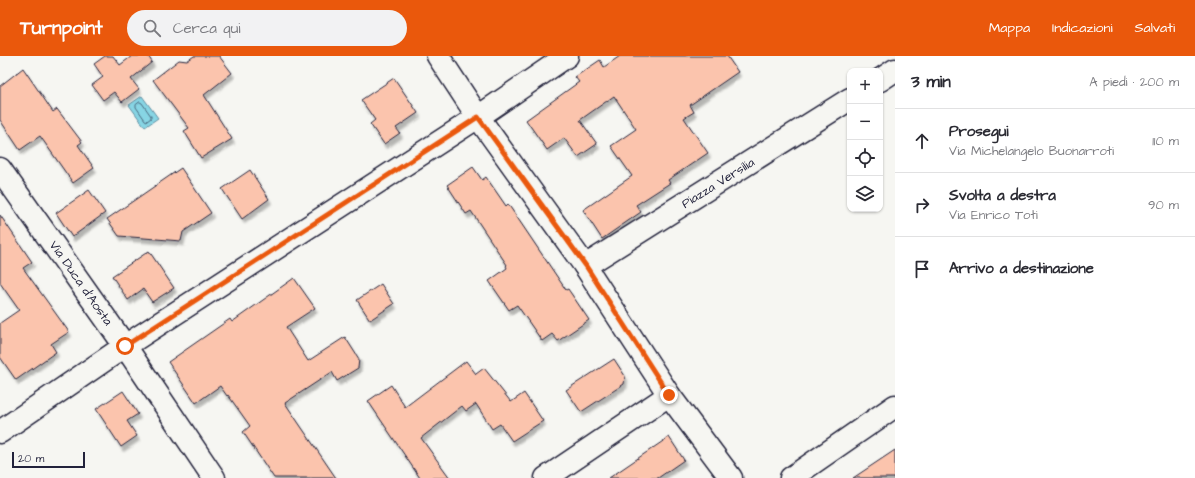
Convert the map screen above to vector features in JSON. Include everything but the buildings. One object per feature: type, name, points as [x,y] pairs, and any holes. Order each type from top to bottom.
[{"type":"street","points":[[438,56],[478,117],[586,266],[669,395],[731,478]]},
{"type":"street","points":[[0,432],[125,346],[478,117],[567,56]]},
{"type":"street","points":[[883,78],[895,70]]},
{"type":"street","name":"Piazza Versilia","points":[[586,266],[847,101]]},
{"type":"street","name":"Via Duca d'Aosta","points":[[0,169],[125,346],[214,478]]},
{"type":"street","points":[[546,478],[669,395]]},
{"type":"street","points":[[791,478],[895,406]]},
{"type":"water","points":[[142,96],[158,118],[145,127],[129,105]]},
{"type":"route","points":[[125,346],[478,117],[586,266],[669,395]]}]
